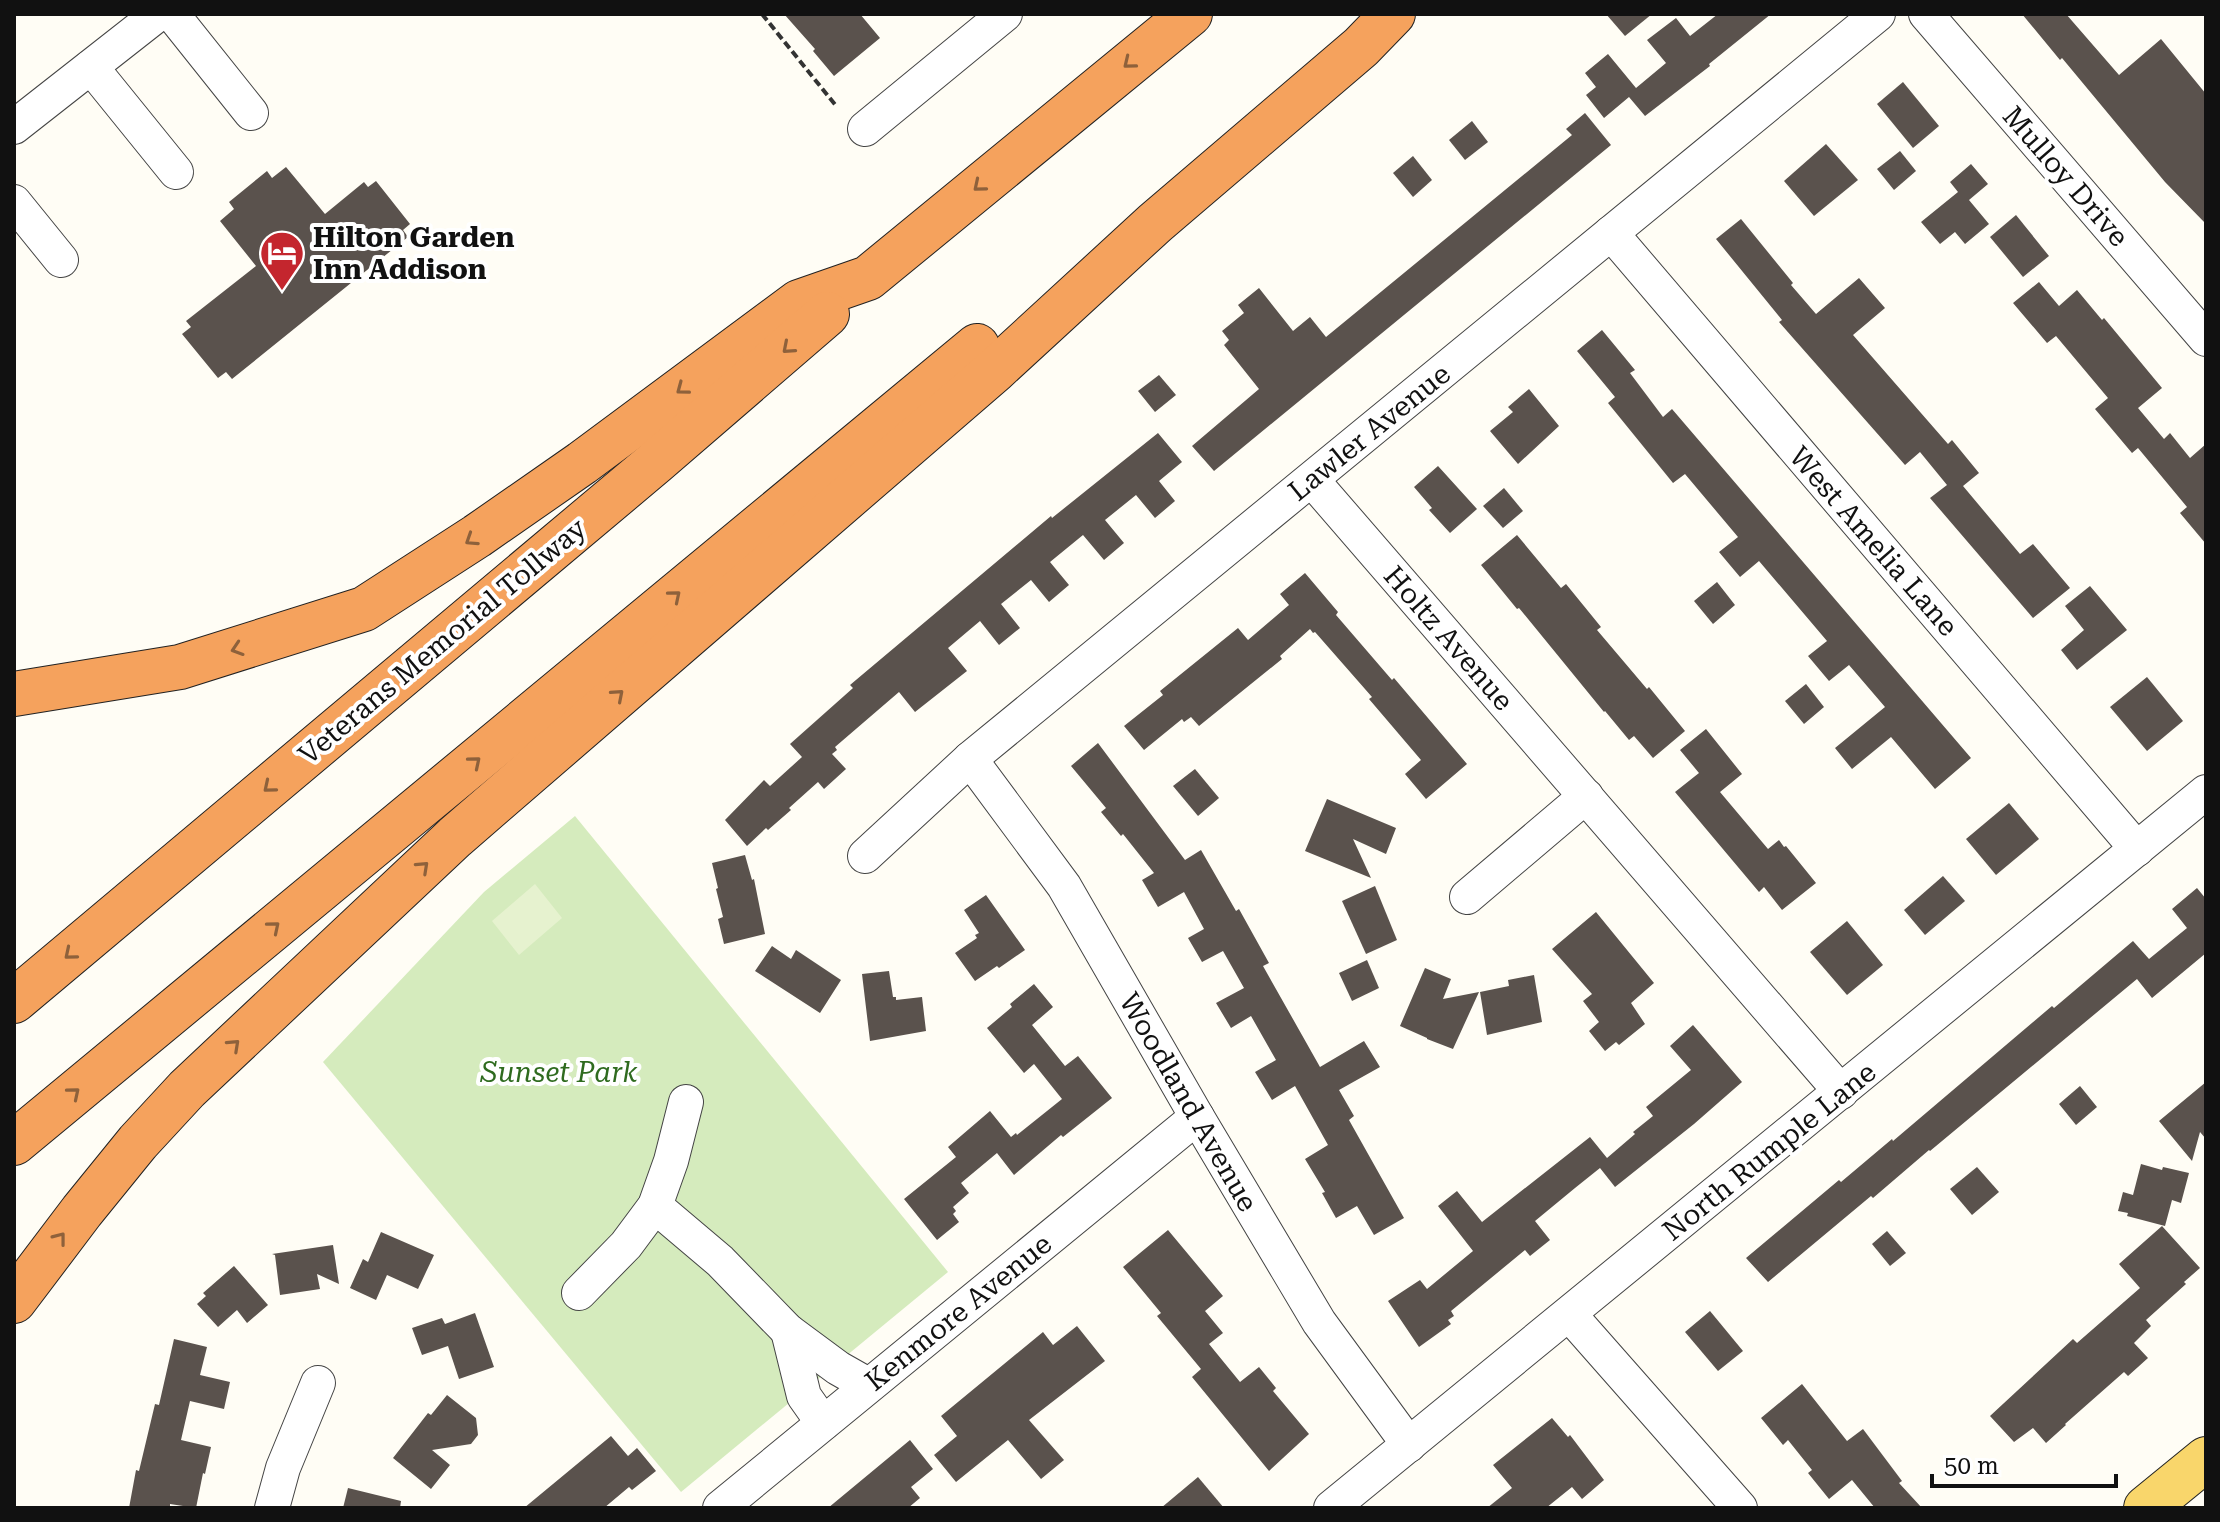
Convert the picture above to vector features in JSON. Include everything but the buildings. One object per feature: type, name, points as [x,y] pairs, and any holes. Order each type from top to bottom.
[{"type":"highway","name":"Veterans Memorial Tollway","points":[[14,1001],[657,461],[868,278],[1190,14]]},
{"type":"highway","points":[[14,1143],[1378,14]]},
{"type":"highway","points":[[14,1301],[138,1142],[187,1089],[455,837],[995,370],[1155,223],[1361,47],[1393,14]]},
{"type":"highway","points":[[14,694],[180,667],[364,609],[582,463],[799,302],[868,278]]},
{"type":"main road","points":[[2146,1508],[2206,1459]]},
{"type":"street","points":[[14,127],[158,14]]},
{"type":"street","points":[[172,14],[251,113]]},
{"type":"street","points":[[865,129],[1005,14]]},
{"type":"street","name":"Lawler Avenue","points":[[865,856],[970,759],[1878,14]]},
{"type":"street","name":"Mulloy Drive","points":[[1926,14],[2206,339]]},
{"type":"street","points":[[91,67],[176,172]]},
{"type":"street","points":[[14,202],[61,260]]},
{"type":"street","name":"West Amelia Lane","points":[[1611,233],[2137,849]]},
{"type":"street","name":"Holtz Avenue","points":[[1312,480],[1841,1092]]},
{"type":"street","name":"Woodland Avenue","points":[[970,759],[1064,886],[1319,1322],[1409,1445]]},
{"type":"street","name":"North Rumple Lane","points":[[1331,1508],[2206,792]]},
{"type":"street","points":[[1467,897],[1586,796]]},
{"type":"street","points":[[579,1293],[626,1245],[655,1206],[671,1161],[686,1102]]},
{"type":"street","name":"Kenmore Avenue","points":[[720,1508],[1197,1117]]},
{"type":"street","points":[[655,1206],[720,1261],[788,1331],[838,1368],[868,1385]]},
{"type":"street","points":[[1569,1314],[1740,1508]]},
{"type":"street","points":[[788,1331],[804,1396],[823,1423]]},
{"type":"street","points":[[272,1508],[283,1468],[318,1383]]},
{"type":"path","points":[[762,14],[837,107]]},
{"type":"green space","name":"Sunset Park","points":[[575,816],[948,1272],[681,1492],[323,1062],[484,892]]},
{"type":"green space","points":[[535,884],[562,918],[519,955],[492,921]]},
{"type":"place","name":"Hilton Garden Inn Addison","points":[[282,292]]}]
